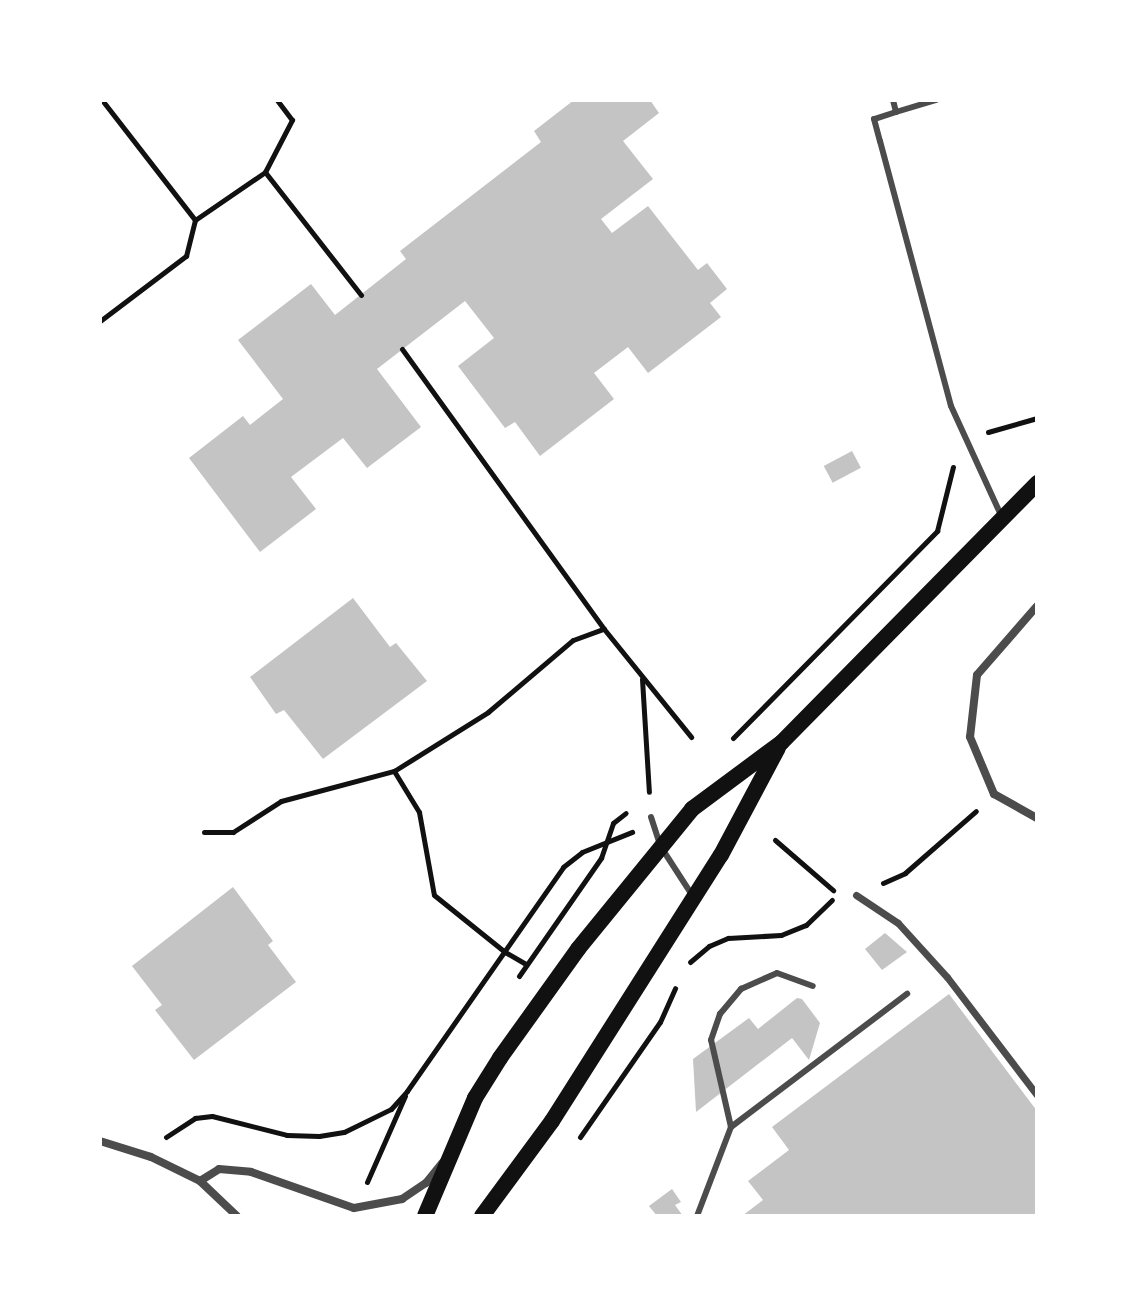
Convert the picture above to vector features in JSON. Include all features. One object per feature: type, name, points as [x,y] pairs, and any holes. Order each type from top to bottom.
[{"type":"main road","points":[[425,1216],[475,1098],[500,1058],[578,949],[692,809],[781,743],[1001,516],[1037,483]]},
{"type":"main road","points":[[482,1216],[552,1121],[721,855],[781,743]]},
{"type":"street","points":[[1037,606],[977,675],[970,737],[994,794],[1037,818]]},
{"type":"street","points":[[856,895],[898,923],[928,956],[1037,1095]]},
{"type":"street","points":[[100,1141],[151,1157],[200,1181],[237,1216]]},
{"type":"street","points":[[200,1181],[219,1169],[251,1172],[354,1208],[402,1199],[426,1183],[457,1143]]},
{"type":"lane","points":[[893,100],[896,112]]},
{"type":"lane","points":[[936,100],[874,119],[951,406],[1001,516]]},
{"type":"lane","points":[[651,817],[661,847],[693,897]]},
{"type":"lane","points":[[731,1127],[711,1040],[720,1014],[741,989],[777,973],[813,986]]},
{"type":"lane","points":[[697,1216],[731,1127],[907,994]]},
{"type":"path","points":[[102,100],[195,220]]},
{"type":"path","points":[[100,321],[186,256],[195,220],[265,172],[292,120],[277,100]]},
{"type":"path","points":[[265,172],[361,295]]},
{"type":"path","points":[[402,349],[604,629],[691,737]]},
{"type":"path","points":[[730,742],[937,531],[951,469],[969,446],[993,429],[1037,419]]},
{"type":"path","points":[[204,832],[233,832],[281,801],[394,771],[488,712],[573,640],[604,629]]},
{"type":"path","points":[[151,1157],[164,1139],[195,1118],[212,1116],[287,1135],[319,1136],[344,1132],[391,1109],[407,1091],[563,867],[582,852],[631,832],[651,817],[642,676]]},
{"type":"path","points":[[394,771],[419,812],[434,895],[505,952],[526,964],[576,897],[608,840],[613,823],[649,796]]},
{"type":"path","points":[[856,895],[905,873],[994,794]]},
{"type":"path","points":[[685,966],[709,946],[728,938],[781,935],[806,925],[838,893],[775,840]]},
{"type":"path","points":[[594,1120],[660,1022],[678,980]]},
{"type":"path","points":[[354,1208],[407,1091]]},
{"type":"building","points":[[574,100],[650,100],[659,113],[623,141],[653,179],[601,219],[612,233],[648,206],[698,270],[707,263],[727,289],[710,303],[721,317],[648,373],[628,347],[594,373],[614,399],[540,456],[515,422],[505,428],[458,366],[494,338],[465,301],[377,369],[421,427],[367,468],[343,438],[291,477],[316,509],[260,552],[189,458],[243,416],[250,425],[283,399],[238,340],[311,284],[335,315],[406,259],[400,251],[541,142],[534,131]]},
{"type":"building","points":[[852,451],[861,468],[833,483],[824,466]]},
{"type":"building","points":[[353,598],[390,647],[396,643],[427,681],[323,759],[284,710],[276,714],[250,677]]},
{"type":"building","points":[[233,887],[273,941],[268,945],[296,982],[194,1060],[155,1010],[162,1005],[132,966]]},
{"type":"building","points":[[885,933],[907,952],[882,970],[865,949]]},
{"type":"building","points":[[949,994],[1037,1111],[1037,1216],[742,1216],[763,1200],[748,1181],[789,1150],[772,1127]]},
{"type":"building","points":[[797,998],[802,999],[820,1023],[809,1060],[792,1038],[696,1112],[693,1059],[749,1018],[758,1029]]},
{"type":"building","points":[[672,1189],[681,1202],[675,1205],[683,1216],[657,1216],[649,1206]]}]
